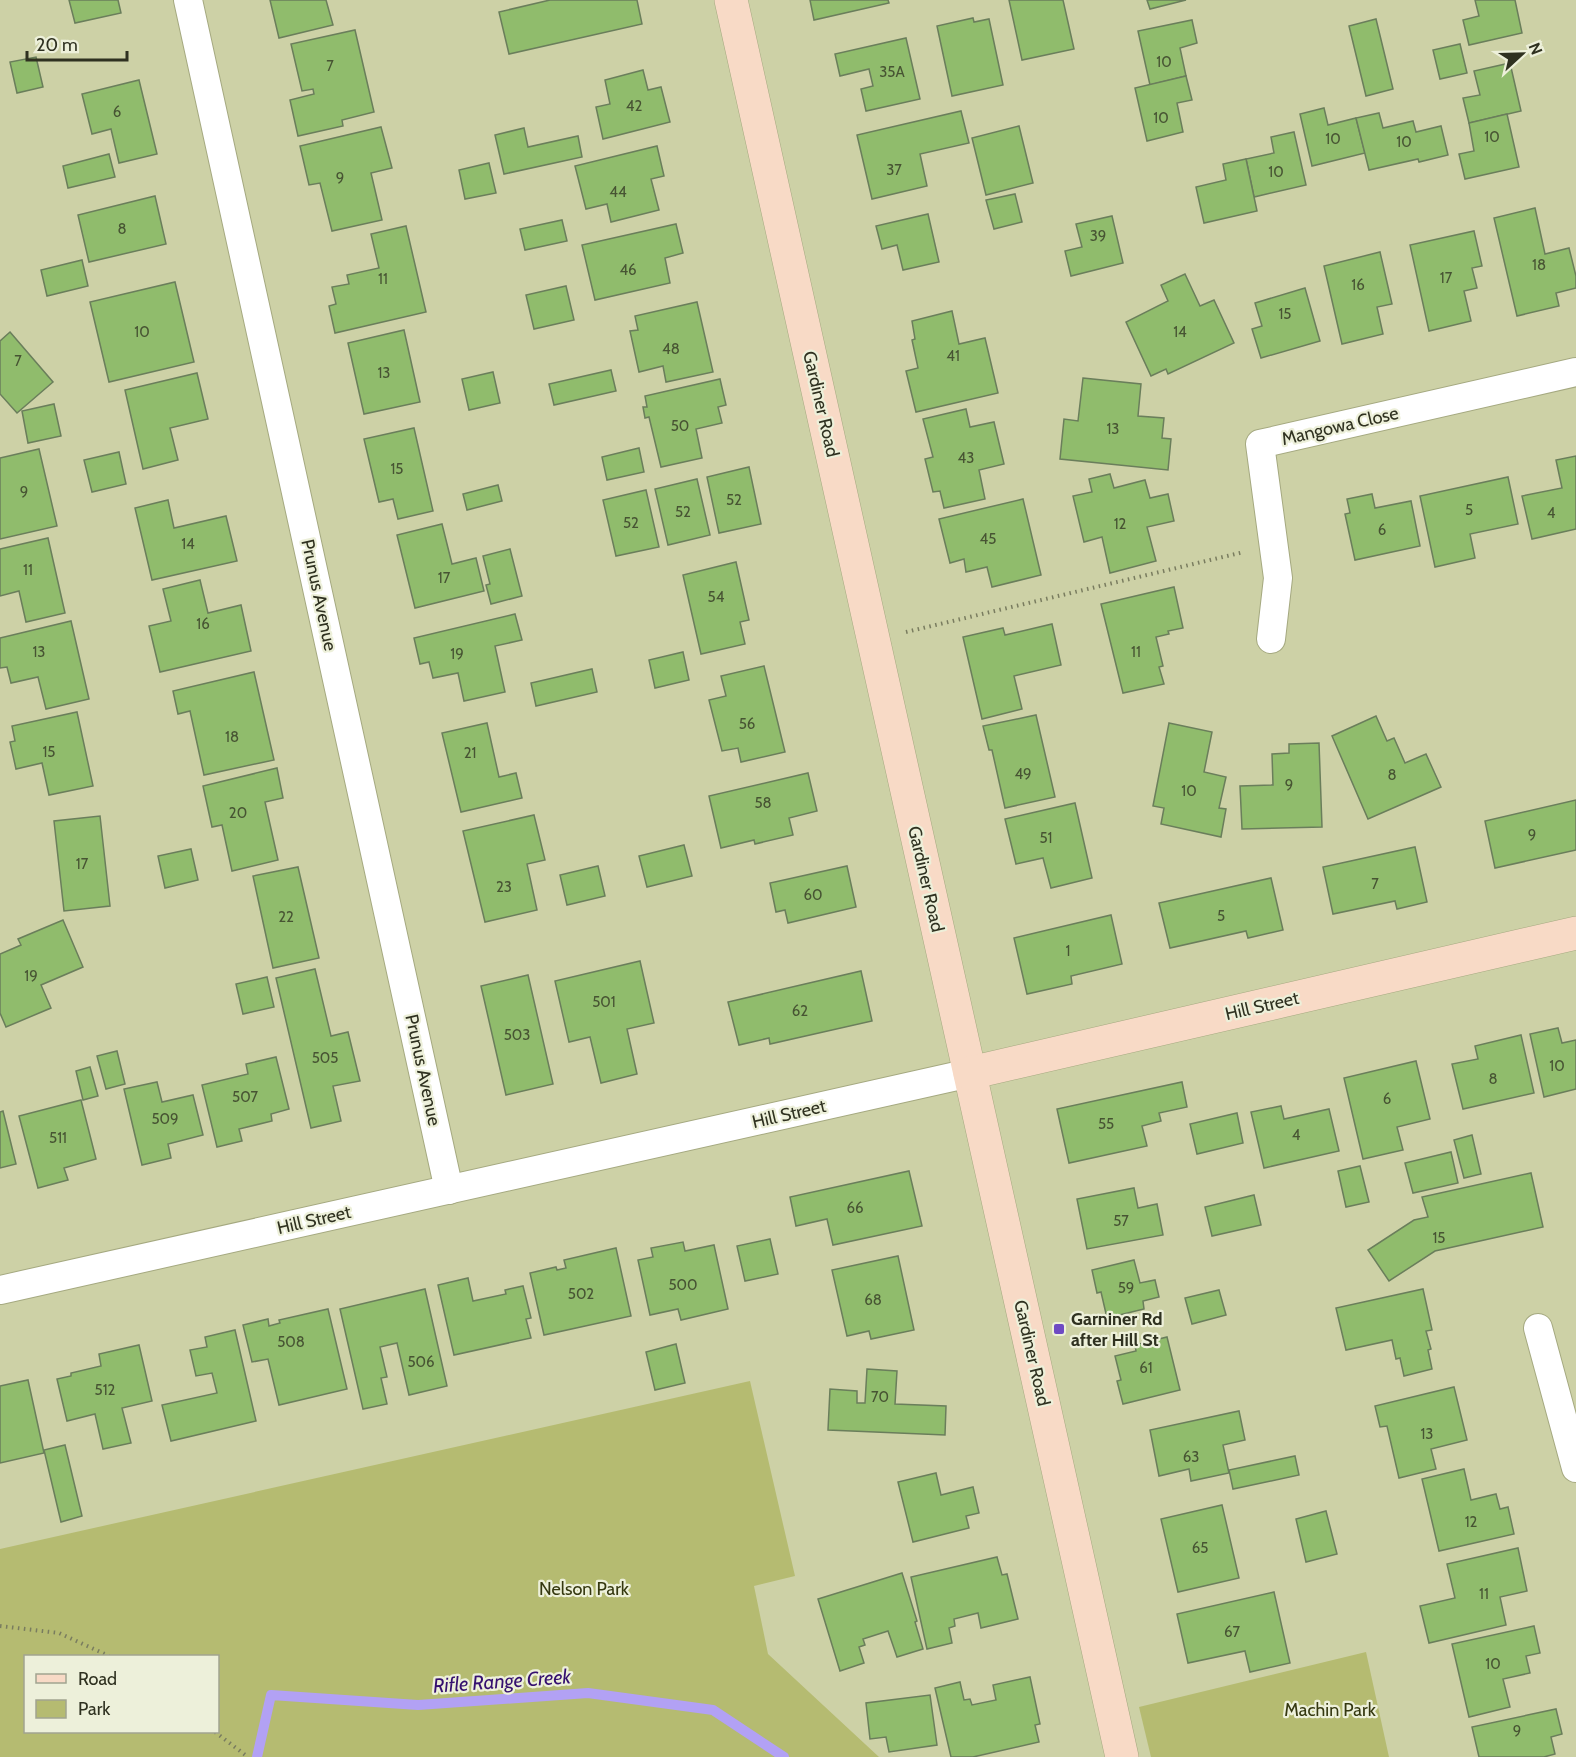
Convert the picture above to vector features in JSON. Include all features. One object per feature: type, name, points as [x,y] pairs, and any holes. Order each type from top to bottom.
[{"type":"street","name":"Prunus Avenue","points":[[188,0],[449,1190]]},
{"type":"street","name":"Gardiner Road","points":[[731,0],[1122,1757]]},
{"type":"street","name":"Mangowa Close","points":[[1270,639],[1278,578],[1260,444],[1576,372]]},
{"type":"street","name":"Hill Street","points":[[0,1290],[970,1073],[1576,933]]},
{"type":"street","points":[[1538,1328],[1576,1468]]},
{"type":"path","points":[[873,639],[1274,545]]},
{"type":"path","points":[[0,1626],[59,1634],[107,1655]]},
{"type":"path","points":[[217,1733],[248,1757]]},
{"type":"green space","name":"Nelson Park","points":[[750,1381],[795,1576],[754,1586],[768,1654],[879,1757],[0,1757],[0,1549]]},
{"type":"green space","name":"Machin Park","points":[[1366,1652],[1389,1757],[1151,1757],[1139,1707]]},
{"type":"building","points":[[69,0],[118,0],[121,13],[75,23]]},
{"type":"building","points":[[270,0],[326,0],[333,25],[279,38]]},
{"type":"building","points":[[550,0],[637,0],[642,24],[509,54],[499,12]]},
{"type":"building","points":[[810,0],[888,0],[889,3],[814,20]]},
{"type":"building","points":[[1009,0],[1063,0],[1074,49],[1022,60]]},
{"type":"building","points":[[1147,0],[1186,0],[1150,9]]},
{"type":"building","points":[[1475,0],[1515,0],[1522,33],[1469,45],[1463,20],[1479,16]]},
{"type":"building","points":[[973,18],[974,22],[989,19],[1003,85],[952,96],[937,26]]},
{"type":"building","points":[[1376,19],[1393,89],[1366,96],[1349,26]]},
{"type":"building","points":[[1192,20],[1197,43],[1180,48],[1186,76],[1150,85],[1138,31]]},
{"type":"building","points":[[355,30],[374,112],[342,120],[343,126],[298,136],[290,100],[314,94],[313,89],[302,91],[291,44]]},
{"type":"building","points":[[906,38],[920,99],[866,111],[861,89],[873,86],[869,69],[840,76],[835,54]]},
{"type":"building","points":[[1460,44],[1467,73],[1440,79],[1433,50]]},
{"type":"building","points":[[36,57],[43,87],[17,93],[10,62]]},
{"type":"building","points":[[1510,63],[1521,111],[1469,123],[1463,98],[1480,95],[1474,71]]},
{"type":"building","points":[[643,70],[648,90],[661,87],[670,122],[603,139],[596,107],[610,104],[605,80]]},
{"type":"building","points":[[1186,76],[1192,100],[1177,103],[1183,132],[1147,141],[1135,88]]},
{"type":"building","points":[[139,80],[157,154],[119,163],[111,129],[92,134],[82,94]]},
{"type":"building","points":[[1324,108],[1328,125],[1356,118],[1365,153],[1312,166],[1300,114]]},
{"type":"building","points":[[961,111],[969,143],[920,154],[927,186],[872,199],[857,135]]},
{"type":"building","points":[[1379,113],[1383,128],[1413,121],[1416,132],[1441,126],[1448,155],[1369,170],[1356,118]]},
{"type":"building","points":[[1507,114],[1519,167],[1465,179],[1459,154],[1474,151],[1469,123]]},
{"type":"building","points":[[1019,126],[1033,183],[986,195],[972,138]]},
{"type":"building","points":[[381,127],[392,168],[371,173],[382,220],[332,231],[320,183],[309,185],[300,146]]},
{"type":"building","points":[[524,128],[528,147],[578,136],[582,157],[504,174],[495,135]]},
{"type":"building","points":[[1294,132],[1306,185],[1254,197],[1246,159],[1274,153],[1271,137]]},
{"type":"building","points":[[657,146],[664,176],[651,179],[659,210],[611,222],[607,204],[586,209],[575,166]]},
{"type":"building","points":[[109,154],[115,177],[68,188],[63,166]]},
{"type":"building","points":[[1246,159],[1257,211],[1204,223],[1196,187],[1226,180],[1223,164]]},
{"type":"building","points":[[489,163],[496,193],[465,199],[459,170]]},
{"type":"building","points":[[1015,194],[1022,222],[994,229],[986,200]]},
{"type":"building","points":[[155,196],[166,244],[89,262],[78,215]]},
{"type":"building","points":[[1535,208],[1545,254],[1569,248],[1576,276],[1576,288],[1556,293],[1559,306],[1517,316],[1494,218]]},
{"type":"building","points":[[928,214],[939,262],[903,270],[897,245],[882,249],[876,226]]},
{"type":"building","points":[[1112,216],[1123,263],[1071,276],[1065,251],[1082,247],[1076,224]]},
{"type":"building","points":[[562,220],[567,241],[525,250],[520,229]]},
{"type":"building","points":[[676,224],[683,253],[665,258],[670,283],[595,300],[582,245]]},
{"type":"building","points":[[406,226],[426,312],[335,333],[329,306],[336,304],[332,287],[349,284],[347,275],[379,268],[371,234]]},
{"type":"building","points":[[1474,231],[1482,266],[1472,268],[1477,288],[1464,291],[1471,321],[1429,331],[1410,245]]},
{"type":"building","points":[[1380,252],[1392,304],[1377,307],[1383,334],[1342,344],[1324,266]]},
{"type":"building","points":[[82,260],[88,286],[47,296],[41,270]]},
{"type":"building","points":[[1185,274],[1200,306],[1214,300],[1234,343],[1168,374],[1166,369],[1151,376],[1126,322],[1168,301],[1161,285]]},
{"type":"building","points":[[175,282],[194,362],[109,382],[90,302]]},
{"type":"building","points":[[566,286],[574,320],[534,329],[526,295]]},
{"type":"building","points":[[1305,288],[1320,341],[1261,358],[1252,329],[1262,326],[1255,303]]},
{"type":"building","points":[[697,302],[713,372],[666,382],[663,366],[639,372],[630,331],[638,330],[635,316]]},
{"type":"building","points":[[952,311],[959,344],[985,338],[998,393],[916,412],[906,371],[918,368],[912,340],[915,339],[912,321]]},
{"type":"building","points":[[404,330],[420,402],[364,414],[348,343]]},
{"type":"building","points":[[10,332],[53,382],[17,413],[0,394],[0,341]]},
{"type":"building","points":[[611,370],[616,391],[554,405],[549,384]]},
{"type":"building","points":[[493,372],[500,403],[469,410],[462,379]]},
{"type":"building","points":[[197,373],[208,419],[170,428],[178,460],[143,469],[125,390]]},
{"type":"building","points":[[1083,378],[1141,384],[1138,416],[1164,418],[1162,438],[1171,439],[1168,470],[1060,459],[1064,419],[1078,421]]},
{"type":"building","points":[[720,379],[726,405],[718,407],[722,423],[696,429],[702,458],[661,467],[649,417],[645,418],[643,407],[647,407],[645,396]]},
{"type":"building","points":[[54,404],[61,436],[28,443],[22,411]]},
{"type":"building","points":[[966,409],[970,427],[994,422],[1004,464],[979,470],[985,499],[944,508],[940,491],[933,492],[925,459],[933,457],[923,419]]},
{"type":"building","points":[[414,428],[433,511],[398,519],[393,499],[379,502],[364,439]]},
{"type":"building","points":[[639,448],[644,472],[607,480],[602,457]]},
{"type":"building","points":[[39,449],[57,526],[0,539],[0,458]]},
{"type":"building","points":[[119,452],[126,484],[92,492],[84,460]]},
{"type":"building","points":[[1576,456],[1576,529],[1532,539],[1522,496],[1562,488],[1556,460]]},
{"type":"building","points":[[749,467],[761,524],[719,533],[707,477]]},
{"type":"building","points":[[1110,474],[1114,488],[1145,480],[1150,498],[1168,494],[1174,521],[1147,527],[1156,561],[1110,573],[1102,537],[1084,542],[1073,496],[1092,492],[1089,479]]},
{"type":"building","points":[[1508,477],[1518,524],[1470,534],[1475,558],[1435,567],[1420,496]]},
{"type":"building","points":[[697,479],[710,535],[668,545],[655,489]]},
{"type":"building","points":[[498,485],[502,501],[467,510],[463,494]]},
{"type":"building","points":[[646,490],[659,547],[616,556],[603,500]]},
{"type":"building","points":[[1372,494],[1375,508],[1411,501],[1420,546],[1355,560],[1345,514],[1350,513],[1347,499]]},
{"type":"building","points":[[1023,499],[1041,575],[992,587],[987,567],[966,572],[964,559],[950,563],[939,519]]},
{"type":"building","points":[[168,500],[174,528],[226,516],[237,561],[152,580],[135,508]]},
{"type":"building","points":[[442,524],[452,564],[476,558],[484,591],[415,608],[397,535]]},
{"type":"building","points":[[48,538],[65,613],[26,622],[19,591],[0,596],[0,549]]},
{"type":"building","points":[[510,549],[522,596],[491,604],[486,585],[490,584],[483,556]]},
{"type":"building","points":[[736,562],[749,620],[740,622],[745,644],[701,654],[683,575]]},
{"type":"building","points":[[200,580],[208,613],[241,605],[251,651],[160,672],[149,626],[171,621],[163,589]]},
{"type":"building","points":[[1174,587],[1183,628],[1168,631],[1169,634],[1156,637],[1163,666],[1159,667],[1164,684],[1123,693],[1101,604]]},
{"type":"building","points":[[515,614],[522,640],[495,646],[505,692],[464,701],[458,673],[433,678],[429,662],[420,664],[414,638]]},
{"type":"building","points":[[71,621],[89,699],[46,709],[38,677],[11,683],[7,667],[0,668],[0,638]]},
{"type":"building","points":[[1052,624],[1061,665],[1014,676],[1022,709],[982,719],[963,637],[1003,628],[1005,635]]},
{"type":"building","points":[[683,652],[689,680],[655,688],[649,660]]},
{"type":"building","points":[[764,666],[785,752],[741,762],[738,748],[722,751],[709,700],[726,696],[721,676]]},
{"type":"building","points":[[592,669],[597,692],[536,706],[531,683]]},
{"type":"building","points":[[254,672],[274,760],[204,775],[190,711],[178,714],[173,691]]},
{"type":"building","points":[[77,712],[93,786],[49,795],[42,763],[16,769],[10,742],[15,741],[12,726]]},
{"type":"building","points":[[1036,715],[1055,797],[1005,808],[992,750],[989,750],[983,726]]},
{"type":"building","points":[[1376,716],[1387,741],[1394,738],[1405,763],[1426,754],[1441,787],[1368,819],[1332,736]]},
{"type":"building","points":[[487,723],[499,777],[516,773],[522,798],[461,812],[442,733]]},
{"type":"building","points":[[1169,723],[1212,732],[1204,772],[1226,777],[1219,808],[1226,809],[1221,837],[1161,824],[1164,808],[1153,806]]},
{"type":"building","points":[[1319,743],[1322,827],[1242,829],[1240,786],[1273,785],[1272,754],[1289,753],[1289,744]]},
{"type":"building","points":[[277,768],[283,798],[265,802],[278,860],[232,871],[222,825],[212,827],[203,786]]},
{"type":"building","points":[[808,773],[817,811],[789,818],[793,835],[755,844],[754,840],[721,848],[709,796]]},
{"type":"building","points":[[1576,800],[1576,850],[1495,868],[1485,821]]},
{"type":"building","points":[[1075,803],[1092,878],[1051,888],[1043,858],[1016,864],[1005,819]]},
{"type":"building","points":[[534,815],[545,860],[527,864],[537,910],[485,922],[463,831]]},
{"type":"building","points":[[100,816],[110,906],[64,911],[54,821]]},
{"type":"building","points":[[684,845],[692,876],[647,887],[639,856]]},
{"type":"building","points":[[1415,847],[1427,902],[1397,909],[1395,901],[1333,914],[1323,867]]},
{"type":"building","points":[[191,849],[198,880],[165,888],[158,856]]},
{"type":"building","points":[[598,866],[605,896],[567,905],[560,875]]},
{"type":"building","points":[[847,866],[856,907],[788,923],[785,910],[776,912],[770,883]]},
{"type":"building","points":[[298,867],[319,958],[273,968],[253,876]]},
{"type":"building","points":[[1271,878],[1283,930],[1248,938],[1246,931],[1170,948],[1159,903]]},
{"type":"building","points":[[1111,915],[1122,964],[1071,976],[1072,984],[1027,994],[1014,938]]},
{"type":"building","points":[[63,920],[83,967],[41,985],[51,1008],[6,1027],[0,1013],[0,954],[21,945],[18,939]]},
{"type":"building","points":[[640,961],[654,1023],[627,1029],[637,1074],[601,1083],[590,1037],[569,1042],[555,981]]},
{"type":"building","points":[[315,969],[331,1036],[348,1032],[360,1081],[333,1086],[341,1121],[311,1128],[276,978]]},
{"type":"building","points":[[861,971],[872,1021],[770,1044],[769,1038],[739,1045],[728,1002]]},
{"type":"building","points":[[528,975],[553,1084],[506,1095],[481,986]]},
{"type":"building","points":[[267,977],[274,1007],[243,1014],[236,984]]},
{"type":"building","points":[[1558,1028],[1562,1043],[1576,1040],[1576,1089],[1544,1097],[1530,1034]]},
{"type":"building","points":[[1521,1035],[1534,1093],[1463,1109],[1452,1064],[1478,1059],[1475,1046]]},
{"type":"building","points":[[117,1051],[125,1084],[106,1089],[97,1056]]},
{"type":"building","points":[[276,1057],[289,1109],[271,1114],[272,1121],[239,1129],[242,1141],[217,1147],[202,1085],[248,1074],[246,1064]]},
{"type":"building","points":[[1416,1061],[1430,1119],[1397,1127],[1403,1150],[1363,1159],[1344,1078]]},
{"type":"building","points":[[90,1067],[98,1096],[83,1100],[76,1071]]},
{"type":"building","points":[[157,1082],[162,1102],[193,1095],[203,1135],[168,1144],[171,1158],[142,1165],[124,1089]]},
{"type":"building","points":[[1182,1082],[1187,1107],[1159,1113],[1161,1121],[1142,1126],[1147,1146],[1069,1163],[1057,1109]]},
{"type":"building","points":[[81,1100],[96,1159],[64,1168],[68,1180],[38,1188],[19,1116]]},
{"type":"building","points":[[1281,1106],[1284,1119],[1329,1109],[1339,1151],[1264,1168],[1251,1112]]},
{"type":"building","points":[[3,1111],[16,1164],[0,1168],[0,1112]]},
{"type":"building","points":[[1237,1113],[1243,1143],[1197,1154],[1190,1124]]},
{"type":"building","points":[[1472,1135],[1481,1174],[1464,1178],[1454,1140]]},
{"type":"building","points":[[1451,1152],[1458,1183],[1413,1193],[1405,1163]]},
{"type":"building","points":[[1360,1166],[1369,1202],[1346,1207],[1338,1171]]},
{"type":"building","points":[[909,1171],[922,1226],[833,1245],[827,1219],[796,1226],[790,1197]]},
{"type":"building","points":[[1531,1173],[1543,1227],[1435,1251],[1389,1281],[1368,1250],[1414,1220],[1428,1217],[1422,1197]]},
{"type":"building","points":[[1134,1188],[1138,1208],[1157,1204],[1163,1235],[1087,1249],[1077,1199]]},
{"type":"building","points":[[1254,1195],[1261,1225],[1212,1236],[1205,1207]]},
{"type":"building","points":[[770,1239],[778,1274],[745,1281],[737,1246]]},
{"type":"building","points":[[683,1242],[685,1251],[714,1245],[728,1309],[681,1320],[678,1309],[650,1315],[638,1260],[653,1257],[651,1248]]},
{"type":"building","points":[[616,1248],[631,1316],[544,1335],[530,1273],[556,1267],[557,1270],[566,1268],[564,1260]]},
{"type":"building","points":[[898,1256],[914,1330],[871,1339],[869,1331],[847,1336],[832,1270]]},
{"type":"building","points":[[1134,1260],[1140,1283],[1155,1280],[1159,1297],[1143,1301],[1144,1309],[1107,1318],[1101,1292],[1097,1293],[1092,1270]]},
{"type":"building","points":[[468,1278],[473,1301],[506,1294],[505,1290],[523,1286],[531,1318],[526,1319],[531,1338],[454,1355],[438,1285]]},
{"type":"building","points":[[425,1289],[447,1386],[409,1395],[397,1343],[380,1347],[387,1377],[381,1378],[387,1404],[363,1409],[340,1309]]},
{"type":"building","points":[[1423,1289],[1432,1330],[1426,1331],[1431,1349],[1428,1350],[1432,1369],[1404,1376],[1400,1358],[1396,1359],[1392,1340],[1346,1350],[1336,1308]]},
{"type":"building","points":[[1219,1290],[1226,1315],[1192,1324],[1185,1298]]},
{"type":"building","points":[[328,1309],[347,1389],[279,1405],[268,1359],[252,1362],[243,1325],[268,1319],[269,1326],[280,1323],[279,1320]]},
{"type":"building","points":[[235,1330],[256,1421],[171,1441],[162,1405],[217,1393],[212,1373],[196,1376],[190,1350],[207,1347],[205,1337]]},
{"type":"building","points":[[1167,1337],[1180,1390],[1123,1404],[1117,1381],[1121,1380],[1115,1356],[1136,1351],[1135,1345]]},
{"type":"building","points":[[676,1344],[685,1383],[655,1390],[646,1352]]},
{"type":"building","points":[[139,1345],[152,1401],[122,1408],[131,1443],[103,1449],[95,1414],[67,1421],[57,1379],[101,1366],[99,1354]]},
{"type":"building","points":[[867,1369],[897,1371],[895,1404],[946,1406],[945,1435],[828,1430],[830,1389],[857,1391],[857,1403],[865,1403]]},
{"type":"building","points":[[28,1380],[44,1453],[0,1463],[0,1386]]},
{"type":"building","points":[[1454,1387],[1467,1440],[1431,1449],[1436,1469],[1399,1478],[1387,1426],[1380,1427],[1375,1406]]},
{"type":"building","points":[[1239,1411],[1245,1440],[1223,1445],[1229,1473],[1191,1481],[1189,1469],[1159,1476],[1150,1430]]},
{"type":"building","points":[[65,1445],[82,1516],[61,1522],[44,1450]]},
{"type":"building","points":[[1295,1456],[1299,1475],[1233,1489],[1229,1470]]},
{"type":"building","points":[[1464,1469],[1471,1500],[1496,1494],[1500,1509],[1508,1507],[1514,1534],[1439,1551],[1422,1479]]},
{"type":"building","points":[[936,1473],[941,1495],[973,1487],[979,1513],[966,1516],[969,1528],[913,1542],[898,1482]]},
{"type":"building","points":[[1222,1505],[1239,1578],[1178,1592],[1161,1519]]},
{"type":"building","points":[[1326,1511],[1337,1554],[1306,1562],[1296,1519]]},
{"type":"building","points":[[1518,1548],[1527,1591],[1500,1597],[1506,1625],[1429,1643],[1420,1606],[1455,1598],[1447,1564]]},
{"type":"building","points":[[997,1557],[1002,1575],[1007,1574],[1018,1619],[981,1628],[978,1613],[954,1619],[955,1626],[949,1628],[952,1643],[927,1649],[911,1577]]},
{"type":"building","points":[[902,1573],[923,1649],[897,1657],[888,1631],[863,1639],[865,1645],[859,1647],[864,1663],[840,1671],[818,1599]]},
{"type":"building","points":[[1274,1592],[1290,1663],[1250,1672],[1245,1651],[1188,1663],[1177,1614]]},
{"type":"building","points":[[1534,1626],[1540,1653],[1526,1656],[1530,1673],[1503,1679],[1510,1707],[1469,1717],[1452,1644]]},
{"type":"building","points":[[1030,1677],[1040,1724],[1035,1725],[1039,1742],[973,1757],[951,1757],[935,1688],[960,1682],[964,1700],[970,1699],[972,1705],[996,1700],[993,1685]]},
{"type":"building","points":[[930,1695],[937,1745],[889,1752],[886,1737],[870,1739],[866,1703]]},
{"type":"building","points":[[1556,1709],[1562,1734],[1551,1737],[1555,1754],[1544,1757],[1479,1757],[1472,1727]]},
{"type":"waterway","name":"Rifle Range Creek","points":[[257,1757],[271,1695],[418,1705],[588,1693],[713,1710],[784,1757]]},
{"type":"place","name":"Garniner Rd after Hill St","points":[[1059,1329]]}]
